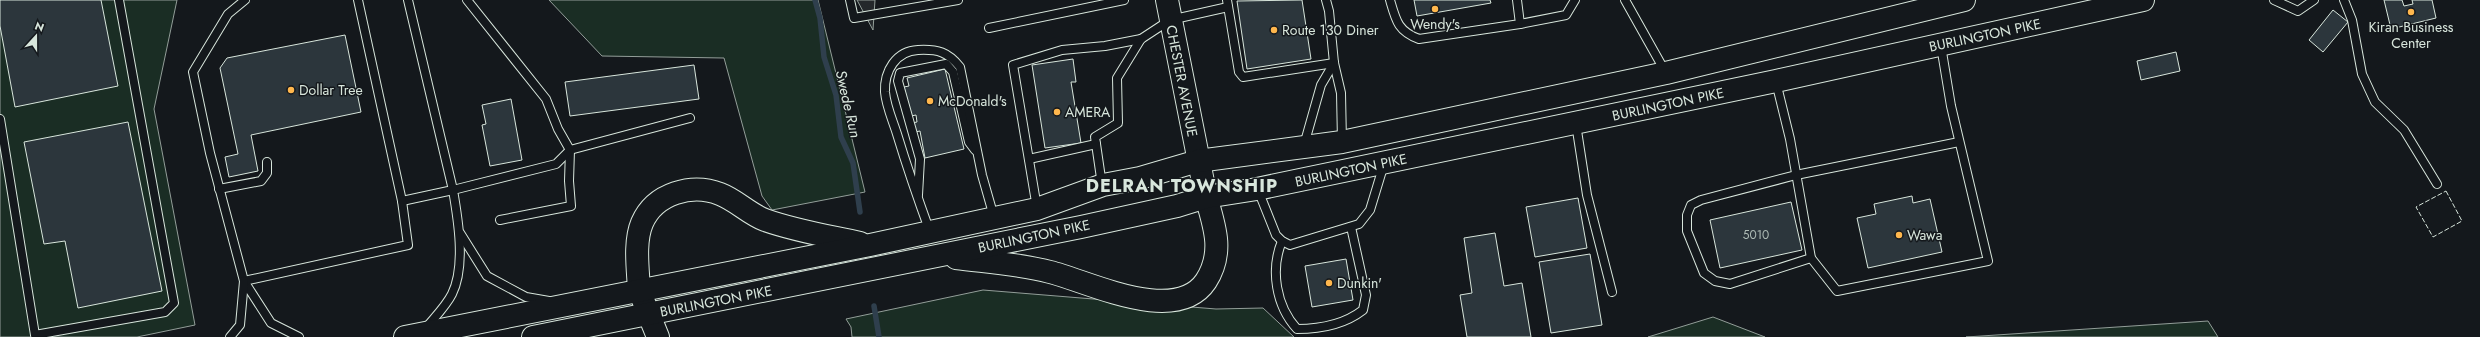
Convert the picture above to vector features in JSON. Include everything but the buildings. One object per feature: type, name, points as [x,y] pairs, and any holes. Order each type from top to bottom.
[{"type":"main road","name":"BURLINGTON PIKE","points":[[413,335],[870,245],[1037,209],[1102,185],[1140,178],[1198,161],[1342,142],[1666,74],[1964,0]]},
{"type":"main road","name":"BURLINGTON PIKE","points":[[533,337],[1177,206],[1206,197],[1258,189],[1576,123],[1776,81],[2144,0]]},
{"type":"main road","name":"CHESTER AVENUE","points":[[939,255],[1048,271],[1127,296],[1151,301],[1172,301],[1188,298],[1202,287],[1209,276],[1218,252],[1216,227],[1206,197],[1198,161],[1169,10]]},
{"type":"main road","points":[[658,337],[650,314],[639,290],[638,260],[642,223],[653,207],[667,196],[682,190],[706,190],[721,194],[763,219],[788,228],[870,245]]},
{"type":"lane","points":[[0,119],[36,336],[165,312],[174,303],[119,0]]},
{"type":"lane","points":[[245,0],[228,14],[193,72],[219,189],[244,281],[271,323],[299,337]]},
{"type":"lane","points":[[244,281],[408,245],[402,201],[358,0]]},
{"type":"lane","points":[[408,0],[453,190],[460,233],[456,276],[452,294],[413,335]]},
{"type":"lane","points":[[466,0],[546,99],[558,129],[570,150],[569,181],[571,206],[500,220]]},
{"type":"lane","points":[[850,0],[854,18],[958,0]]},
{"type":"lane","points":[[989,28],[1107,1],[1124,0]]},
{"type":"lane","points":[[1326,0],[1329,11],[1334,63],[1341,93],[1342,142]]},
{"type":"lane","points":[[1390,0],[1396,20],[1405,34],[1419,39],[1520,24],[1566,15],[1575,0]]},
{"type":"lane","points":[[1517,0],[1520,24]]},
{"type":"lane","points":[[1625,0],[1666,74]]},
{"type":"lane","points":[[2274,0],[2298,11],[2314,0]]},
{"type":"lane","points":[[2344,0],[2352,20],[2362,74],[2375,102],[2404,130],[2437,184]]},
{"type":"lane","points":[[1102,185],[1095,137],[1118,123],[1117,78],[1141,39],[1169,10],[1227,4],[1239,72],[1243,77],[1334,63]]},
{"type":"lane","points":[[1037,209],[1013,65],[1062,50],[1105,46],[1141,39]]},
{"type":"lane","points":[[1776,81],[1796,175],[1811,258],[1837,291],[1988,260],[1959,142],[1941,45]]},
{"type":"lane","points":[[930,232],[917,198],[885,93],[889,68],[896,58],[912,50],[936,49],[951,56],[960,67],[978,154],[994,218]]},
{"type":"lane","points":[[1304,148],[1321,85],[1334,63]]},
{"type":"lane","points":[[917,198],[920,159],[898,81],[900,73],[946,64],[953,72],[970,142],[978,154]]},
{"type":"lane","points":[[402,201],[453,190],[556,164],[570,150],[690,118]]},
{"type":"lane","points":[[1576,123],[1587,195],[1612,292]]},
{"type":"lane","points":[[1811,258],[1730,284],[1715,281],[1704,273],[1687,231],[1686,215],[1691,205],[1702,200],[1796,175],[1959,142]]},
{"type":"lane","points":[[1029,159],[1096,144]]},
{"type":"lane","points":[[219,189],[261,180],[268,173],[267,162]]},
{"type":"lane","points":[[1258,189],[1276,235],[1282,241],[1290,245],[1355,225],[1370,210],[1384,162]]},
{"type":"lane","points":[[1282,241],[1277,252],[1275,274],[1282,306],[1287,318],[1297,329],[1316,329],[1353,318],[1363,310],[1366,295],[1355,225]]},
{"type":"lane","points":[[460,233],[487,276],[526,297],[568,304]]},
{"type":"lane","points":[[230,337],[240,325],[244,281]]},
{"type":"green space","points":[[0,0],[177,0],[154,109],[195,325],[137,337],[0,337]]},
{"type":"green space","points":[[549,0],[818,0],[865,192],[772,210],[762,196],[724,58],[602,56]]},
{"type":"green space","points":[[983,290],[1216,309],[1263,308],[1294,337],[852,337],[851,327],[846,319]]},
{"type":"green space","points":[[1713,317],[1765,337],[1648,337]]},
{"type":"green space","points":[[2208,321],[2218,337],[1966,337]]},
{"type":"shaded area","points":[[857,0],[875,0],[873,30]]},
{"type":"waterway","name":"Swede Run","points":[[815,0],[820,18],[824,57],[836,95],[841,137],[853,163],[860,212]]},
{"type":"waterway","name":"Swede Run","points":[[874,306],[879,337]]},
{"type":"fence","points":[[2446,191],[2462,221],[2433,237],[2416,207],[2446,191]]},
{"type":"place","name":"Wendy's","points":[[1435,9]]},
{"type":"place","name":"Kiran Business Center","points":[[2411,12]]},
{"type":"place","name":"Route 130 Diner","points":[[1274,30]]},
{"type":"place","name":"Dollar Tree","points":[[291,90]]},
{"type":"place","name":"McDonald's","points":[[930,101]]},
{"type":"place","name":"AMERA","points":[[1057,112]]},
{"type":"place","name":"Wawa","points":[[1899,235]]},
{"type":"place","name":"Dunkin'","points":[[1329,283]]},
{"type":"district","name":"DELRAN TOWNSHIP","points":[[1182,186]]}]
